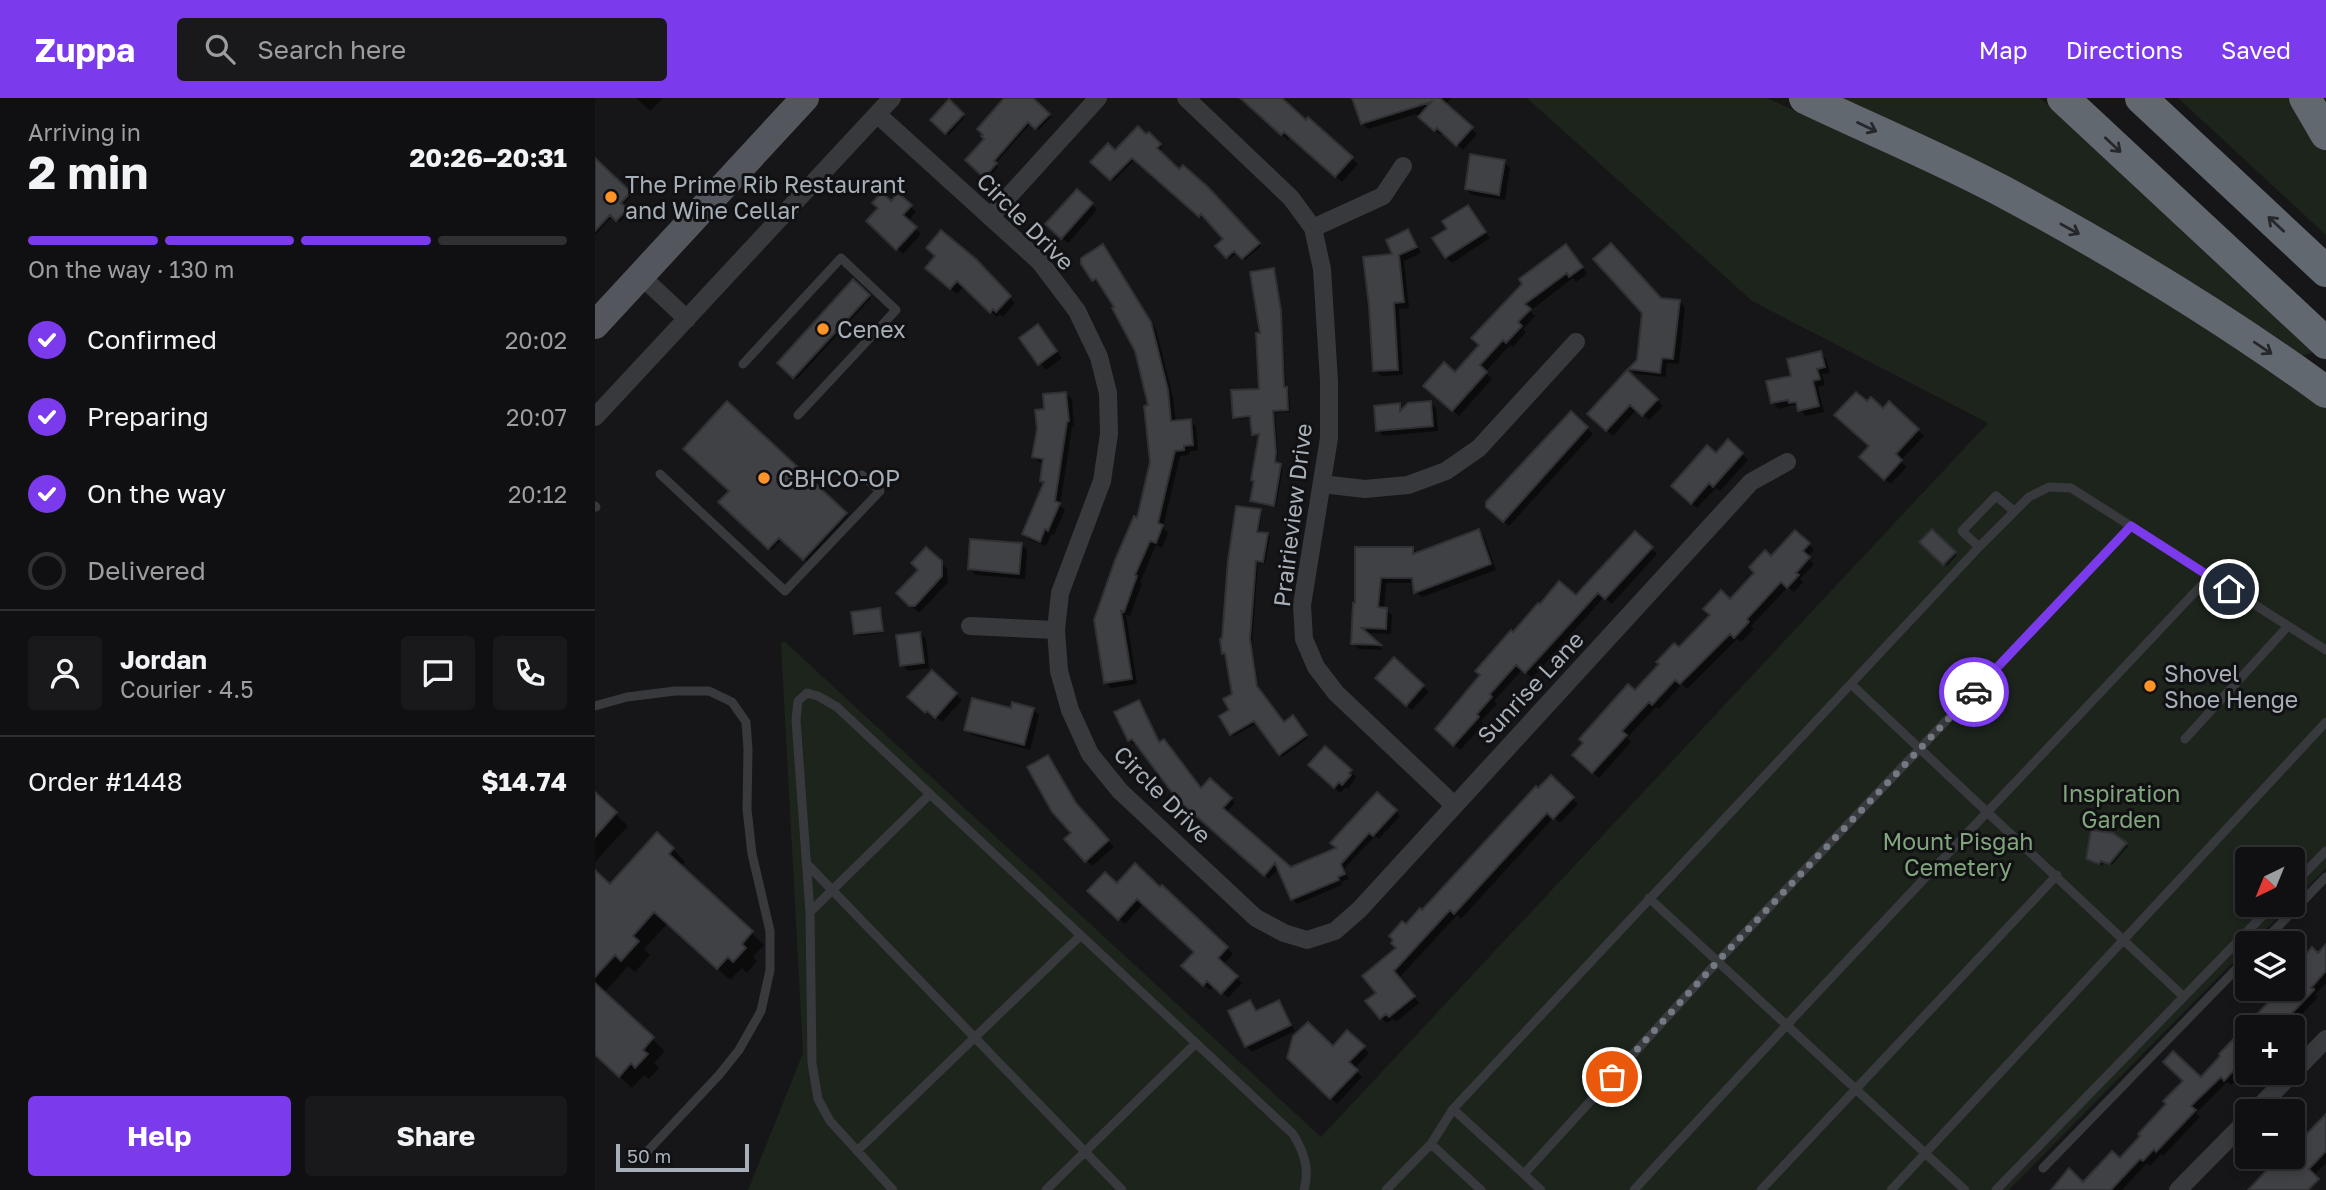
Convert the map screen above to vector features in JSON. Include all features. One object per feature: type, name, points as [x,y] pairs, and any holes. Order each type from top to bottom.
[{"type":"highway","points":[[1805,98],[1999,189],[2119,256],[2217,317],[2326,392]]},
{"type":"highway","points":[[2063,98],[2326,343]]},
{"type":"highway","points":[[2141,98],[2326,271]]},
{"type":"highway","points":[[2305,98],[2326,134]]},
{"type":"main road","points":[[595,325],[805,98]]},
{"type":"street","points":[[595,417],[892,98]]},
{"type":"street","points":[[989,216],[1098,98]]},
{"type":"street","name":"Prairieview Drive","points":[[1186,98],[1291,198],[1313,228],[1322,269],[1329,381],[1329,438],[1302,606],[1304,639],[1316,667],[1336,694],[1454,805]]},
{"type":"street","name":"Circle Drive","points":[[877,114],[1040,262],[1077,311],[1099,357],[1108,393],[1109,434],[1102,481],[1060,593],[1056,630],[1059,671],[1070,710],[1090,754],[1120,791],[1256,918],[1284,933],[1307,940]]},
{"type":"street","points":[[1313,228],[1383,196],[1403,166]]},
{"type":"street","points":[[641,276],[687,319]]},
{"type":"street","points":[[1322,484],[1366,489],[1408,485],[1446,471],[1479,448],[1576,342]]},
{"type":"street","name":"Sunrise Lane","points":[[1307,940],[1335,931],[1360,909],[1751,482],[1787,462]]},
{"type":"street","points":[[970,626],[1056,630]]},
{"type":"street","points":[[2267,1099],[2326,1039]]},
{"type":"street","points":[[2178,1190],[2235,1131]]},
{"type":"lane","points":[[743,364],[841,258],[896,310],[798,415]]},
{"type":"lane","points":[[660,474],[785,591],[880,491],[862,475]]},
{"type":"lane","points":[[1386,1190],[1431,1144],[1453,1109],[1979,547],[2029,497],[2049,487],[2071,488],[2326,650]]},
{"type":"lane","points":[[1979,547],[1962,531],[1996,496],[2014,511]]},
{"type":"lane","points":[[1524,1174],[1718,961],[2131,526]]},
{"type":"lane","points":[[1634,1190],[1786,1024],[1989,813],[2210,576]]},
{"type":"lane","points":[[2185,738],[2288,626]]},
{"type":"lane","points":[[1851,684],[2183,996]]},
{"type":"lane","points":[[595,706],[627,697],[675,691],[709,691],[732,702],[746,722],[747,809],[752,854],[770,931],[771,970],[761,1011],[739,1050],[719,1076],[643,1156]]},
{"type":"lane","points":[[893,1190],[830,1121],[818,1099],[812,1063],[810,912],[796,720],[797,701],[807,693],[818,695],[837,707],[1293,1134],[1304,1152],[1307,1178],[1304,1190]]},
{"type":"lane","points":[[1891,1190],[2326,722]]},
{"type":"lane","points":[[810,912],[929,795]]},
{"type":"lane","points":[[2305,873],[2326,851]]},
{"type":"lane","points":[[807,864],[1122,1190]]},
{"type":"lane","points":[[1762,1190],[2057,875]]},
{"type":"lane","points":[[2274,931],[2326,877]]},
{"type":"lane","points":[[1649,898],[1965,1190]]},
{"type":"lane","points":[[1996,1190],[2261,917]]},
{"type":"lane","points":[[857,1151],[1080,936]]},
{"type":"lane","points":[[2043,1168],[2235,970]]},
{"type":"lane","points":[[1046,1190],[1195,1044]]},
{"type":"lane","points":[[1453,1109],[1541,1190]]},
{"type":"lane","points":[[1431,1144],[1481,1190]]},
{"type":"green space","name":"Mount Pisgah Cemetery","points":[[1527,98],[1767,98],[2009,208],[2162,296],[2326,407],[2326,868],[2305,890],[2305,847],[2235,847],[2235,917],[2278,917],[2264,931],[2235,931],[2235,960],[2009,1190],[748,1190],[803,1053],[781,644],[784,641],[1321,1137],[1988,423],[1752,301]]},
{"type":"green space","points":[[1829,98],[2040,98],[2315,352],[2298,357]]},
{"type":"green space","points":[[2178,98],[2291,98],[2326,150],[2326,235]]},
{"type":"building","points":[[1004,98],[1033,98],[1050,114],[1035,129],[1028,122],[994,161],[997,163],[984,178],[965,160],[984,139],[977,129]]},
{"type":"building","points":[[1240,98],[1282,98],[1353,157],[1335,177],[1284,132],[1281,135]]},
{"type":"building","points":[[1352,98],[1440,98],[1473,127],[1456,146],[1437,128],[1434,131],[1418,117],[1431,102],[1361,124]]},
{"type":"building","points":[[949,99],[964,114],[945,134],[930,120]]},
{"type":"building","points":[[1138,126],[1161,144],[1157,148],[1179,169],[1183,165],[1208,187],[1260,243],[1242,259],[1234,251],[1226,258],[1215,246],[1223,239],[1201,214],[1199,217],[1132,158],[1110,180],[1090,162],[1108,143],[1115,150]]},
{"type":"building","points":[[1470,154],[1505,160],[1499,195],[1465,189]]},
{"type":"building","name":"The Prime Rib Restaurant and Wine Cellar","points":[[595,158],[631,192],[621,203],[628,209],[616,221],[610,215],[595,231]]},
{"type":"building","points":[[1077,189],[1093,203],[1061,239],[1045,224]]},
{"type":"building","points":[[882,192],[891,201],[898,193],[912,205],[903,215],[917,227],[896,250],[866,221],[878,208],[872,203]]},
{"type":"building","points":[[1468,205],[1486,232],[1445,258],[1432,238],[1447,229],[1442,221]]},
{"type":"building","points":[[1408,229],[1417,247],[1399,255],[1404,302],[1394,303],[1398,370],[1373,371],[1363,257],[1392,254],[1386,240]]},
{"type":"building","points":[[941,230],[976,259],[1011,296],[996,312],[993,309],[990,313],[957,281],[950,289],[925,268],[935,256],[926,248]]},
{"type":"building","points":[[1611,243],[1661,298],[1680,300],[1673,359],[1662,358],[1660,373],[1628,369],[1637,360],[1642,313],[1593,259]]},
{"type":"building","points":[[1103,244],[1151,322],[1168,390],[1171,421],[1191,419],[1193,445],[1175,451],[1158,523],[1163,525],[1156,543],[1150,541],[1135,575],[1137,576],[1124,612],[1121,611],[1132,679],[1104,683],[1094,620],[1115,560],[1134,516],[1137,518],[1150,462],[1144,406],[1148,405],[1135,351],[1112,308],[1114,307],[1096,279],[1092,281],[1081,264],[1081,258]]},
{"type":"building","points":[[1566,244],[1583,267],[1569,277],[1567,273],[1525,304],[1531,309],[1518,322],[1522,326],[1506,343],[1503,340],[1480,365],[1487,372],[1452,411],[1423,386],[1444,362],[1455,372],[1479,345],[1471,338],[1522,284],[1519,279]]},
{"type":"building","points":[[1274,268],[1281,311],[1284,387],[1287,387],[1288,410],[1273,411],[1275,462],[1281,464],[1274,506],[1250,501],[1259,434],[1252,435],[1250,416],[1233,418],[1231,390],[1259,389],[1256,333],[1260,333],[1250,272]]},
{"type":"building","name":"Cenex","points":[[853,279],[870,295],[793,378],[777,363]]},
{"type":"building","points":[[1038,324],[1057,351],[1038,365],[1019,338]]},
{"type":"building","points":[[1821,351],[1825,367],[1817,369],[1820,379],[1813,381],[1819,406],[1798,411],[1796,402],[1789,403],[1788,400],[1771,403],[1766,381],[1791,376],[1787,359]]},
{"type":"building","points":[[1627,370],[1658,399],[1642,416],[1630,405],[1606,431],[1587,414]]},
{"type":"building","points":[[1066,392],[1069,421],[1055,501],[1060,503],[1040,542],[1022,534],[1044,482],[1040,481],[1043,459],[1032,457],[1037,429],[1035,410],[1044,409],[1043,394]]},
{"type":"building","points":[[1856,392],[1867,401],[1871,397],[1883,408],[1889,401],[1919,429],[1896,454],[1902,460],[1884,480],[1859,457],[1869,446],[1834,415]]},
{"type":"building","points":[[727,401],[847,513],[803,560],[779,538],[768,549],[718,502],[729,491],[683,449]]},
{"type":"building","points":[[1431,401],[1433,426],[1376,431],[1374,406],[1400,403],[1400,411],[1408,403]]},
{"type":"building","points":[[1571,411],[1588,427],[1503,522],[1486,507],[1486,502]]},
{"type":"building","points":[[1728,439],[1743,453],[1713,487],[1709,483],[1691,504],[1671,486],[1707,445],[1716,453]]},
{"type":"building","points":[[1236,506],[1261,509],[1257,532],[1268,533],[1263,562],[1256,561],[1250,639],[1257,686],[1284,722],[1293,715],[1307,735],[1279,755],[1254,721],[1230,735],[1219,716],[1229,710],[1223,699],[1232,694],[1220,639]]},
{"type":"building","points":[[1479,529],[1491,564],[1414,593],[1412,578],[1381,578],[1378,607],[1387,608],[1386,629],[1362,628],[1381,645],[1351,644],[1355,603],[1355,547],[1413,547],[1413,554]]},
{"type":"building","points":[[1932,529],[1956,552],[1943,565],[1919,542]]},
{"type":"building","points":[[1795,530],[1810,543],[1803,551],[1810,557],[1787,588],[1781,582],[1747,619],[1749,622],[1734,638],[1730,634],[1680,684],[1675,680],[1652,705],[1649,702],[1622,731],[1627,735],[1592,773],[1572,755],[1583,743],[1579,739],[1628,684],[1635,690],[1674,643],[1679,647],[1710,615],[1703,609],[1721,590],[1730,599],[1754,573],[1749,567],[1765,550],[1771,556]]},
{"type":"building","points":[[1635,531],[1653,547],[1605,599],[1598,593],[1525,673],[1516,665],[1490,694],[1492,697],[1477,714],[1479,717],[1453,746],[1435,729],[1480,675],[1475,671],[1559,581],[1576,595]]},
{"type":"building","points":[[970,539],[1022,543],[1019,574],[968,569]]},
{"type":"building","points":[[926,547],[942,561],[942,576],[915,606],[909,606],[896,593],[918,570],[911,563]]},
{"type":"building","points":[[880,608],[883,631],[854,634],[851,612]]},
{"type":"building","points":[[920,632],[924,663],[900,666],[896,635]]},
{"type":"building","points":[[1394,657],[1424,685],[1406,706],[1375,678]]},
{"type":"building","points":[[932,670],[957,693],[935,718],[907,697]]},
{"type":"building","points":[[972,698],[1011,708],[1012,702],[1034,708],[1024,745],[964,730]]},
{"type":"building","points":[[1139,700],[1159,742],[1164,739],[1201,788],[1210,778],[1232,798],[1223,808],[1291,867],[1336,848],[1330,843],[1377,792],[1397,810],[1373,836],[1369,833],[1341,864],[1345,874],[1338,877],[1339,880],[1291,900],[1275,863],[1264,876],[1177,799],[1132,739],[1128,741],[1114,712]]},
{"type":"building","points":[[1325,746],[1352,770],[1342,785],[1339,782],[1334,788],[1308,765]]},
{"type":"building","points":[[1048,755],[1076,803],[1109,840],[1085,862],[1064,839],[1071,833],[1052,812],[1027,767]]},
{"type":"building","points":[[1551,775],[1574,797],[1553,819],[1547,813],[1454,914],[1450,910],[1394,971],[1415,996],[1389,1017],[1386,1014],[1380,1019],[1365,1001],[1376,993],[1362,976],[1396,948],[1389,936],[1402,921],[1406,924],[1420,908],[1422,910],[1536,786],[1538,788]]},
{"type":"building","points":[[595,792],[617,812],[595,837]]},
{"type":"building","points":[[2091,830],[2113,833],[2127,843],[2109,864],[2101,861],[2099,864],[2086,859]]},
{"type":"building","points":[[657,832],[674,848],[669,854],[753,931],[742,944],[746,948],[733,962],[728,957],[717,969],[654,912],[633,936],[639,941],[621,961],[615,955],[595,977],[595,870],[610,884]]},
{"type":"building","points":[[1135,863],[1228,947],[1218,958],[1238,976],[1221,994],[1207,981],[1203,986],[1181,966],[1194,952],[1137,899],[1118,920],[1087,891],[1105,872],[1117,883]]},
{"type":"building","points":[[2326,944],[2326,971],[2305,1000],[2305,955],[2312,947],[2318,953]]},
{"type":"building","points":[[595,983],[654,1037],[643,1050],[648,1054],[635,1068],[631,1063],[619,1077],[595,1055]]},
{"type":"building","points":[[1250,1000],[1256,1011],[1279,1000],[1291,1025],[1245,1047],[1228,1011]]},
{"type":"building","points":[[2270,1001],[2304,1001],[2290,1015],[2256,1015]]},
{"type":"building","points":[[1308,1022],[1333,1046],[1347,1030],[1365,1046],[1349,1062],[1358,1070],[1330,1099],[1287,1058],[1293,1036]]},
{"type":"building","points":[[2235,1037],[2235,1069],[2224,1081],[2221,1077],[2191,1106],[2196,1110],[2156,1152],[2154,1149],[2143,1161],[2140,1159],[2111,1190],[2051,1190],[2069,1168],[2083,1182],[2112,1151],[2120,1158],[2140,1136],[2138,1134],[2166,1104],[2163,1101],[2183,1081],[2163,1062],[2173,1051],[2201,1077]]},
{"type":"building","points":[[2326,1114],[2326,1151],[2309,1169],[2319,1179],[2308,1190],[2248,1190],[2268,1169],[2305,1169],[2305,1136]]},
{"type":"way so far","points":[[1612,1077],[1718,961],[1974,692]]},
{"type":"place","name":"The Prime Rib Restaurant and Wine Cellar","points":[[611,197]]},
{"type":"place","name":"Cenex","points":[[823,329]]},
{"type":"place","name":"CBHCO-OP","points":[[764,478]]},
{"type":"place","name":"Shovel Shoe Henge","points":[[2150,686]]},
{"type":"route","points":[[1974,692],[2131,526],[2229,589]]},
{"type":"park label","name":"Inspiration Garden","points":[[2121,806]]}]
